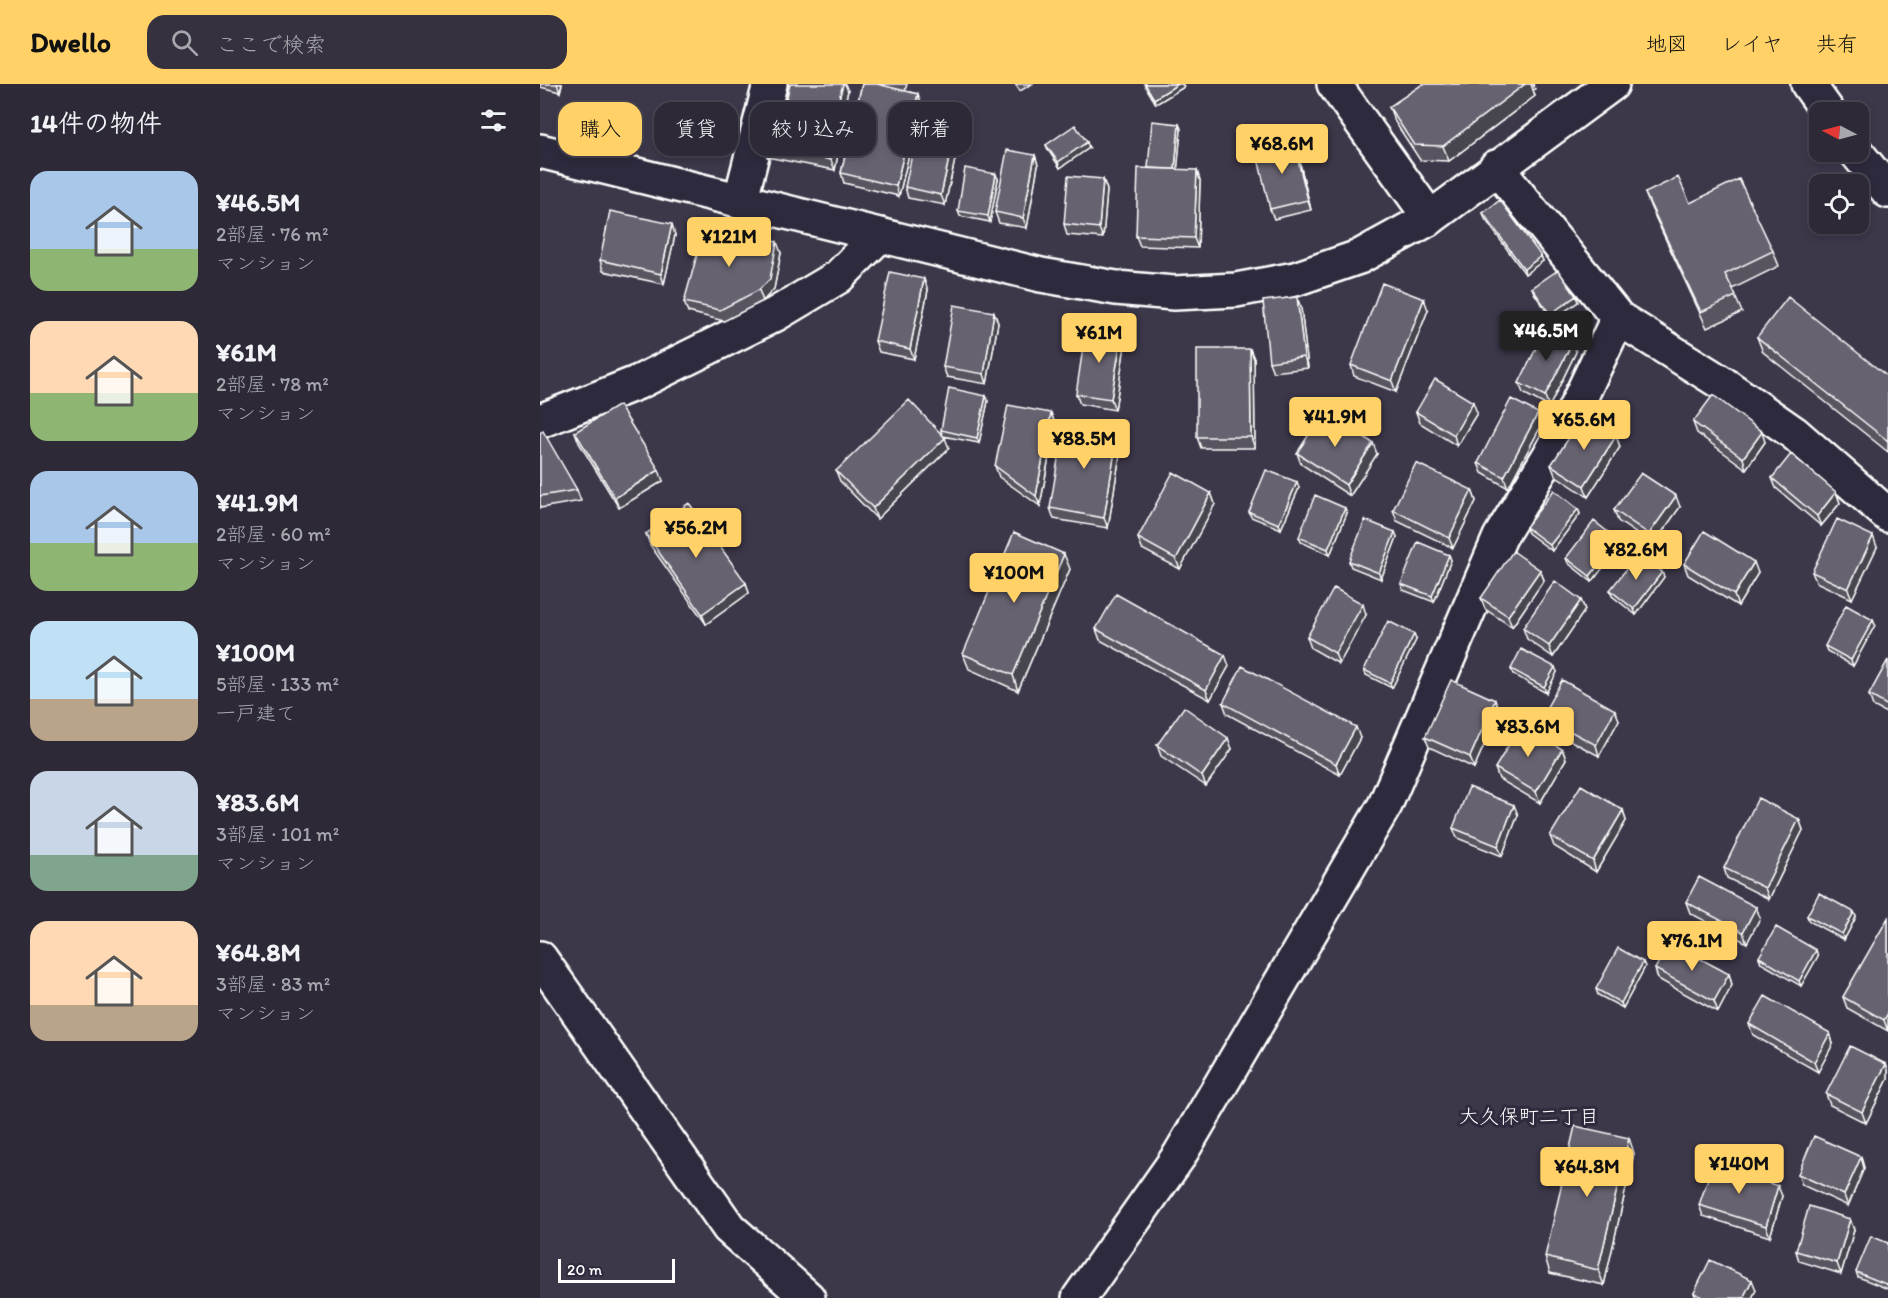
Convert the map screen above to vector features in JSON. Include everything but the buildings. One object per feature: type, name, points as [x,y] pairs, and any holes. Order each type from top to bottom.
[{"type":"main road","points":[[740,202],[770,84]]},
{"type":"main road","points":[[1334,84],[1430,218]]},
{"type":"main road","points":[[540,151],[740,202],[1041,274],[1116,288],[1184,292],[1236,290],[1295,279],[1359,257],[1430,218],[1496,167],[1612,84]]},
{"type":"main road","points":[[1808,84],[1821,102]]},
{"type":"main road","points":[[1864,162],[1888,191]]},
{"type":"main road","points":[[1496,167],[1618,318],[1722,383],[1794,433],[1888,515]]},
{"type":"main road","points":[[540,421],[639,381],[776,314],[838,277],[880,235]]},
{"type":"main road","points":[[1079,1298],[1179,1156],[1385,805],[1500,537],[1565,430],[1618,318]]},
{"type":"main road","points":[[540,958],[729,1228],[808,1298]]},
{"type":"district","name":"大久保町二丁目","points":[[1529,1116]]}]
